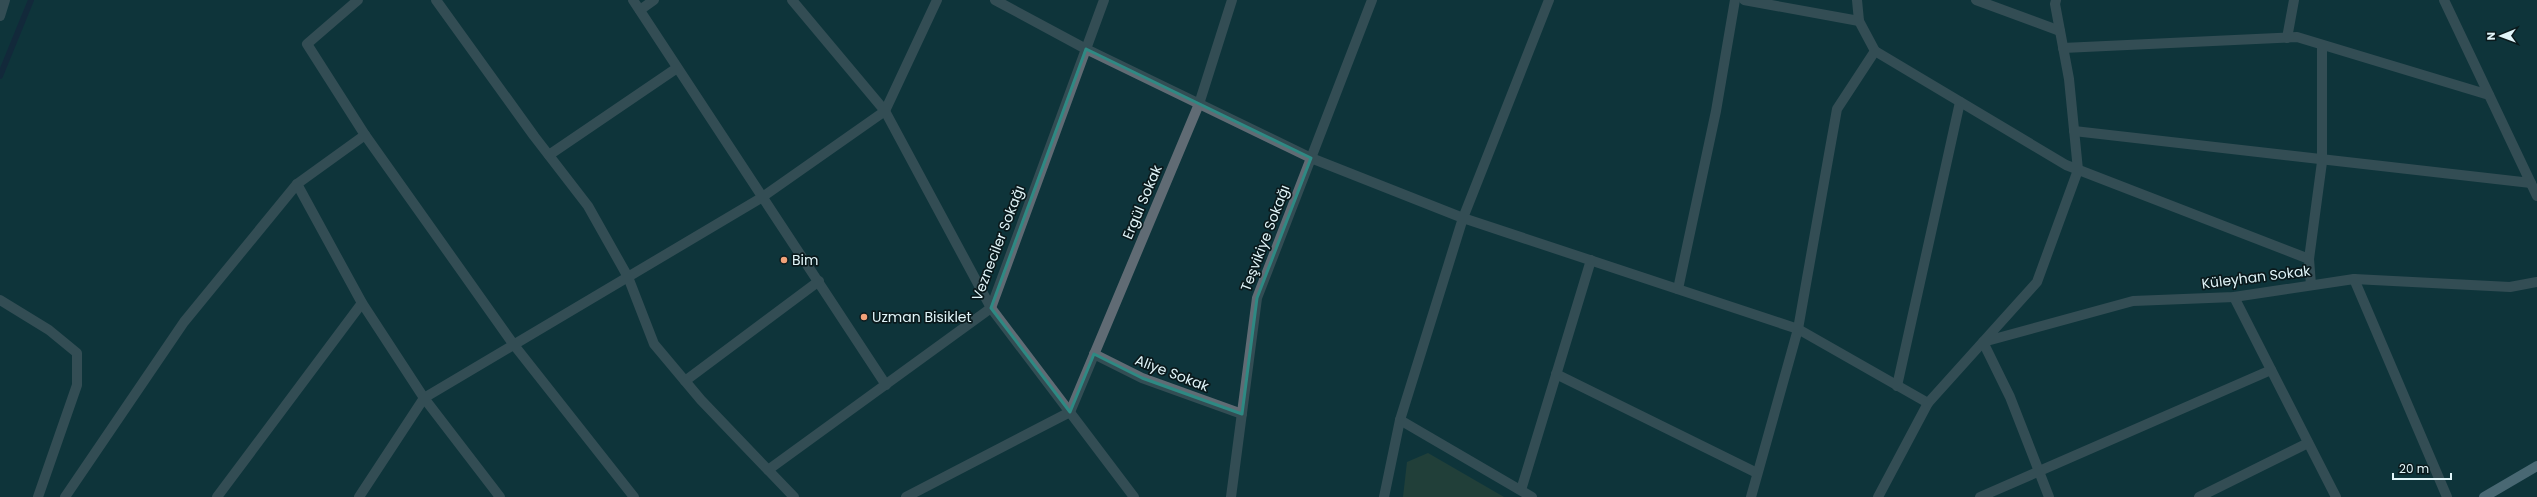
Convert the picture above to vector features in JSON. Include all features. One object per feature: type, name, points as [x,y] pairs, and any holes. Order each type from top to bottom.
[{"type":"main road","points":[[2484,497],[2537,466]]},
{"type":"street","points":[[0,16],[5,0]]},
{"type":"street","points":[[358,0],[307,44],[365,135],[514,345],[634,497]]},
{"type":"street","points":[[436,0],[588,206],[628,277],[654,344],[685,380],[794,497]]},
{"type":"street","points":[[633,0],[761,198],[819,282],[886,384]]},
{"type":"street","points":[[640,10],[654,0]]},
{"type":"street","points":[[792,0],[885,111],[990,308],[1134,497]]},
{"type":"street","points":[[359,497],[424,398],[761,198],[885,111],[936,0]]},
{"type":"street","points":[[995,0],[1086,49],[1311,158],[1463,218],[1798,329],[1928,403]]},
{"type":"street","name":"Vezneciler Sokağı","points":[[768,470],[990,308],[1104,0]]},
{"type":"street","name":"Ergül Sokak","points":[[1070,412],[1198,104],[1232,0]]},
{"type":"street","name":"Teşvikiye Sokağı","points":[[1231,497],[1257,298],[1372,0]]},
{"type":"street","points":[[1384,497],[1400,420],[1463,218],[1549,0]]},
{"type":"street","points":[[1678,289],[1716,111],[1735,0]]},
{"type":"street","points":[[1744,0],[1859,21]]},
{"type":"street","points":[[1857,0],[1859,21],[1875,52],[2066,165],[2309,259]]},
{"type":"street","points":[[1976,0],[2060,31]]},
{"type":"street","points":[[1878,497],[1928,403],[2037,282],[2078,170],[2069,79],[2056,0]]},
{"type":"street","points":[[2287,38],[2294,0]]},
{"type":"street","points":[[2444,0],[2537,196]]},
{"type":"street","points":[[2063,48],[2297,37],[2489,95]]},
{"type":"street","points":[[2312,285],[2309,259],[2322,158],[2322,45]]},
{"type":"street","points":[[1751,497],[1798,329],[1837,109],[1875,52]]},
{"type":"street","points":[[549,155],[677,68]]},
{"type":"street","points":[[1897,386],[1960,102]]},
{"type":"street","points":[[2074,131],[2322,158],[2531,183]]},
{"type":"street","points":[[67,496],[184,322],[297,184],[365,135]]},
{"type":"street","points":[[297,184],[362,304],[424,398],[500,497]]},
{"type":"street","points":[[1521,490],[1592,260]]},
{"type":"street","points":[[2354,279],[2447,497]]},
{"type":"street","name":"Küleyhan Sokak","points":[[1983,342],[2133,301],[2234,297],[2354,279],[2510,287],[2537,282]]},
{"type":"street","points":[[685,380],[819,282]]},
{"type":"street","points":[[2234,297],[2336,497]]},
{"type":"street","points":[[0,300],[49,330],[77,353],[77,385],[38,497]]},
{"type":"street","points":[[216,497],[362,304]]},
{"type":"street","points":[[1983,342],[2010,397],[2049,497]]},
{"type":"street","name":"Aliye Sokak","points":[[1094,354],[1142,378],[1242,414]]},
{"type":"street","points":[[1980,497],[2271,370]]},
{"type":"street","points":[[1556,374],[1758,473]]},
{"type":"street","points":[[906,497],[929,492],[1070,412]]},
{"type":"street","points":[[1400,420],[1532,497]]},
{"type":"street","points":[[2199,497],[2308,443]]},
{"type":"highlighted area","points":[[1086,49],[1311,158],[1257,298],[1242,414],[1142,378],[1094,354],[1070,412],[991,308]]},
{"type":"green space","points":[[1428,453],[1504,497],[1403,497],[1407,462]]},
{"type":"waterway","points":[[0,76],[31,0]]},
{"type":"place","name":"Bim","points":[[784,260]]},
{"type":"place","name":"Uzman Bisiklet","points":[[864,317]]}]
